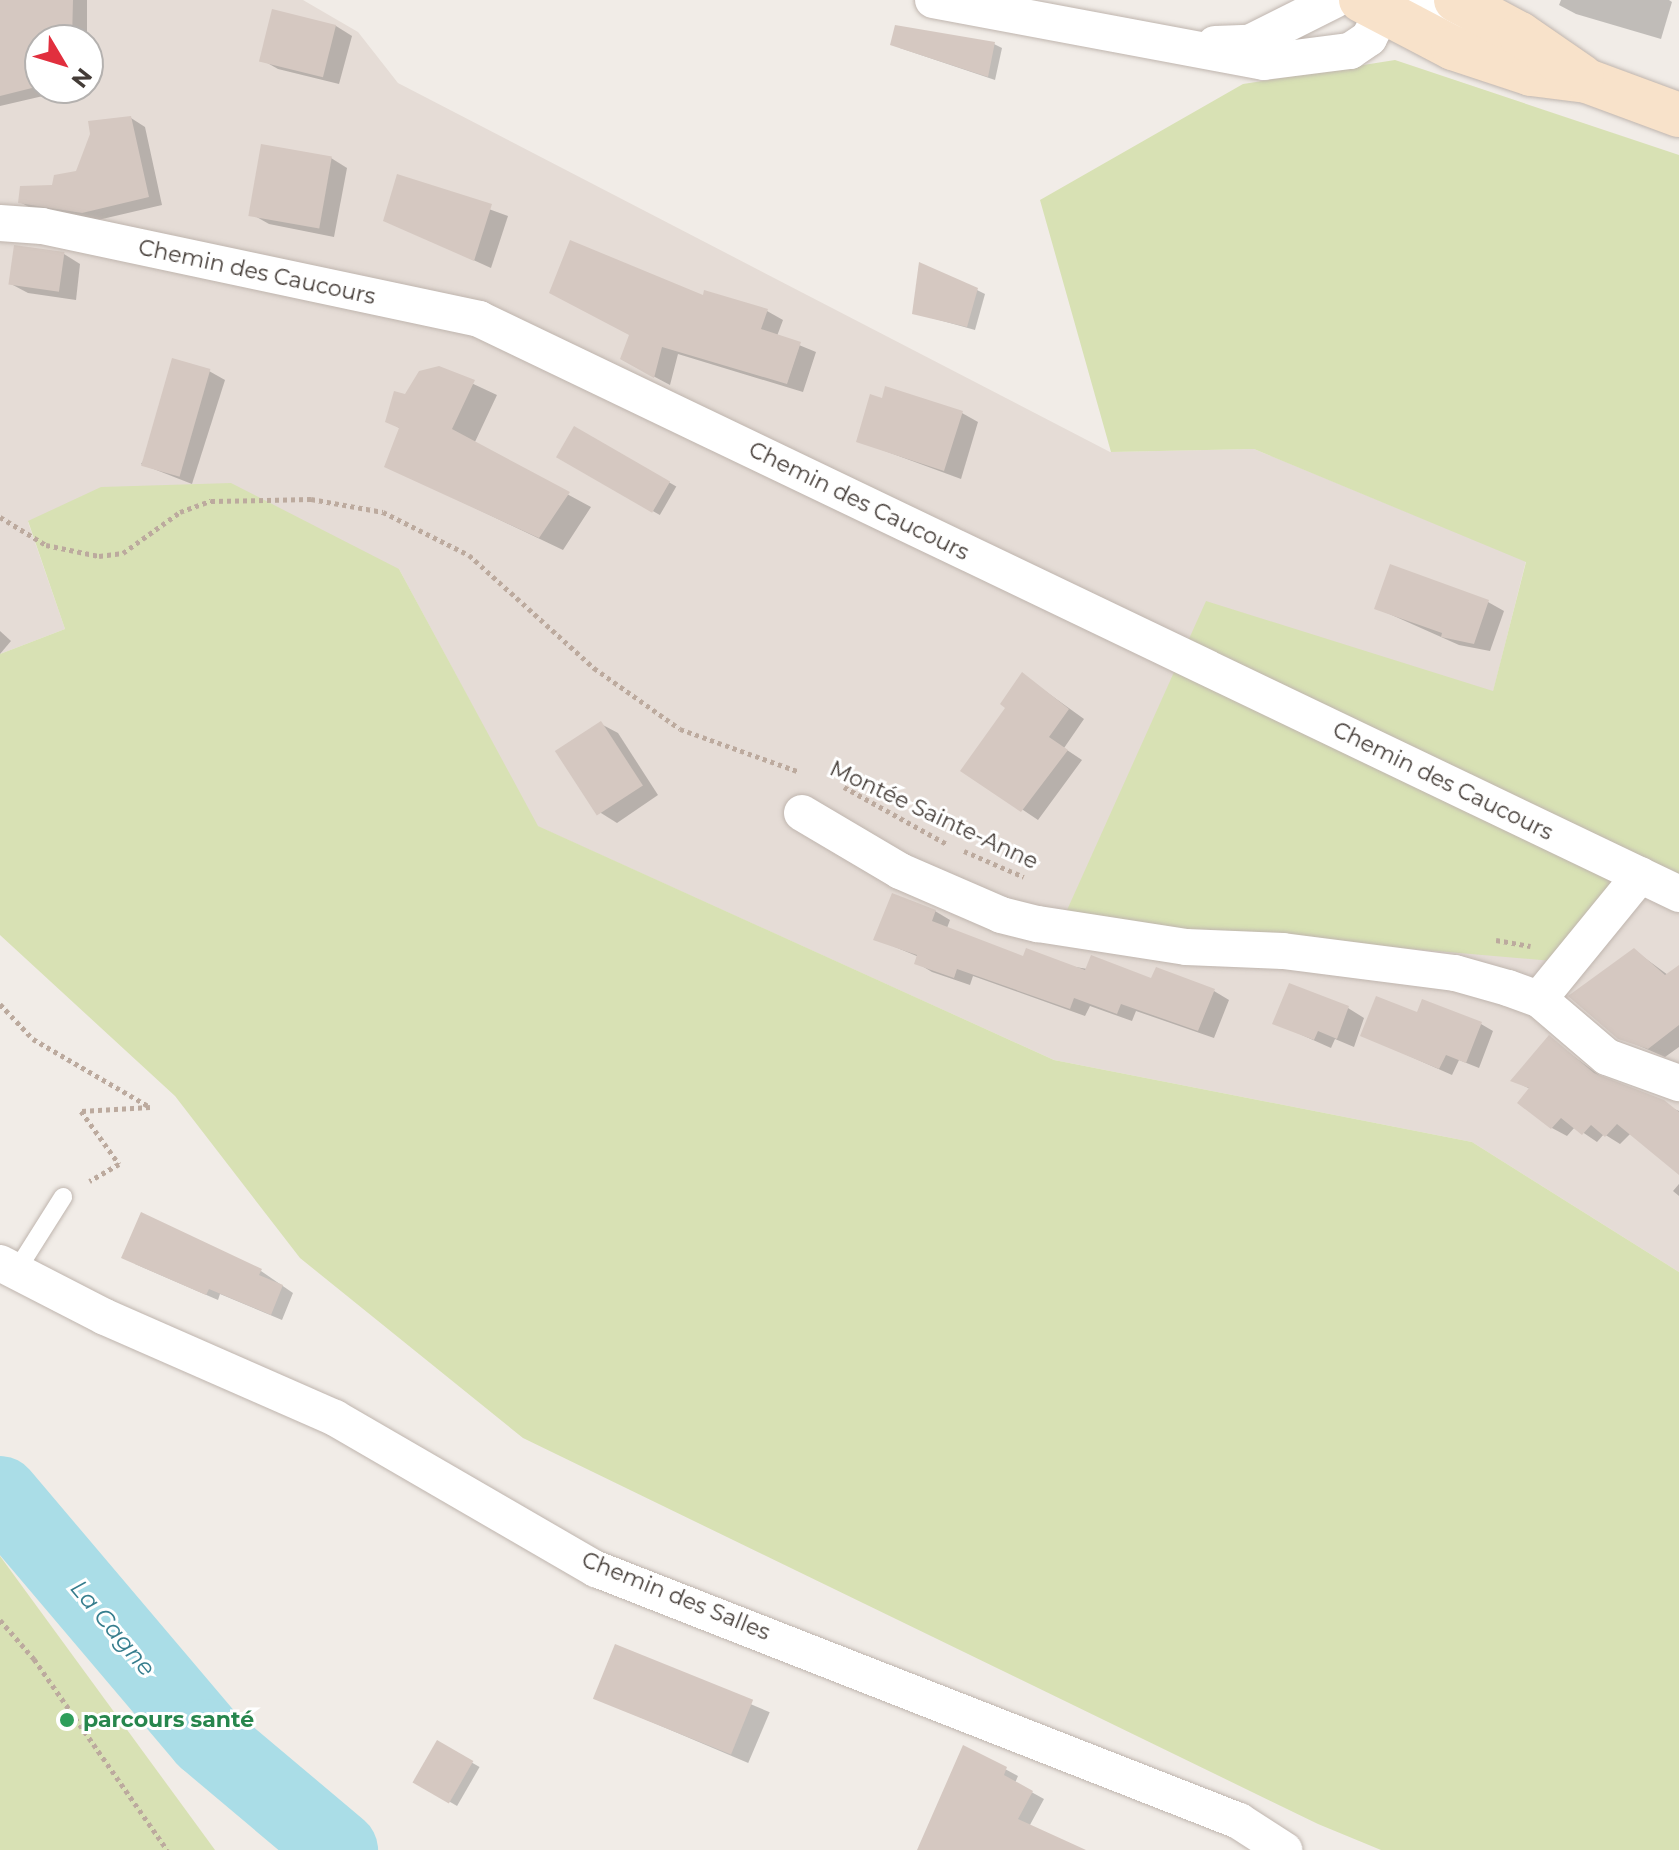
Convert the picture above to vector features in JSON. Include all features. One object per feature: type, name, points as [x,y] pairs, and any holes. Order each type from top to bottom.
[{"type":"main road","points":[[1456,0],[1526,54],[1587,81],[1679,115]]},
{"type":"main road","points":[[1380,3],[1453,48],[1526,54]]},
{"type":"street","points":[[933,0],[1264,62],[1350,51],[1369,38],[1380,3]]},
{"type":"street","points":[[1190,46],[1249,43],[1335,0]]},
{"type":"street","name":"Chemin des Caucours","points":[[0,223],[42,226],[479,319],[1679,894]]},
{"type":"street","points":[[802,813],[900,871],[1026,921],[1143,942],[1283,951],[1455,973],[1539,999],[1607,1057],[1679,1083]]},
{"type":"street","points":[[1539,999],[1640,875]]},
{"type":"street","name":"Chemin des Salles","points":[[8,1268],[335,1418],[596,1569],[1239,1821],[1284,1850]]},
{"type":"lane","points":[[8,1268],[63,1197]]},
{"type":"path","name":"Montée Sainte-Anne","points":[[0,517],[46,545],[99,556],[123,553],[180,512],[211,501],[311,499],[383,512],[469,555],[594,668],[680,729],[809,775]]},
{"type":"path","name":"Montée Sainte-Anne","points":[[838,785],[953,847],[1032,880]]},
{"type":"path","points":[[1481,939],[1573,956]]},
{"type":"path","points":[[0,1004],[33,1039],[150,1107],[81,1111],[119,1164],[63,1197]]},
{"type":"path","points":[[0,1620],[34,1659],[167,1850]]},
{"type":"shaded area","points":[[0,0],[303,0],[358,32],[398,83],[1110,452],[1254,449],[1526,561],[1493,692],[1206,602],[1658,880],[1679,887],[1679,1272],[1472,1142],[1054,1060],[537,826],[399,569],[28,522],[65,629],[0,654]]},
{"type":"green space","points":[[1395,60],[1679,155],[1679,887],[1658,880],[1576,963],[1063,919],[1206,601],[1493,691],[1526,562],[1254,449],[1111,452],[1040,200],[1243,84]]},
{"type":"green space","points":[[231,483],[399,569],[538,826],[1054,1060],[1472,1142],[1679,1272],[1679,1850],[1381,1850],[1318,1824],[523,1438],[300,1258],[175,1096],[0,935],[0,654],[65,629],[28,521],[101,487]]},
{"type":"green space","name":"parcours santé","points":[[0,1556],[215,1850],[0,1850]]},
{"type":"building","points":[[0,0],[73,0],[72,24],[24,24],[24,90],[0,96]]},
{"type":"building","points":[[272,9],[336,25],[323,77],[259,61]]},
{"type":"building","points":[[895,25],[995,42],[988,77],[890,45]]},
{"type":"building","points":[[131,116],[149,197],[82,213],[18,203],[20,186],[52,185],[54,175],[76,171],[90,134],[88,121]]},
{"type":"building","points":[[261,144],[332,157],[319,228],[248,216]]},
{"type":"building","points":[[397,174],[492,204],[474,261],[383,221]]},
{"type":"building","points":[[570,240],[703,295],[704,290],[768,309],[761,329],[801,342],[787,384],[662,347],[654,378],[620,359],[629,335],[549,293]]},
{"type":"building","points":[[14,245],[65,252],[59,292],[8,285]]},
{"type":"building","points":[[919,262],[978,288],[967,327],[912,314]]},
{"type":"building","points":[[172,358],[210,369],[180,477],[141,466]]},
{"type":"building","points":[[439,366],[475,380],[452,429],[570,492],[539,538],[384,467],[399,428],[385,422],[394,391],[405,394],[419,371]]},
{"type":"building","points":[[885,386],[963,411],[944,471],[856,442],[870,394],[882,398]]},
{"type":"building","points":[[574,426],[670,481],[652,513],[556,457]]},
{"type":"building","points":[[1390,564],[1489,600],[1474,644],[1441,637],[1442,633],[1374,609]]},
{"type":"building","points":[[1022,672],[1069,709],[1049,737],[1068,750],[1021,812],[960,771],[1005,708],[1000,704]]},
{"type":"building","points":[[601,721],[643,786],[597,816],[555,751]]},
{"type":"building","points":[[892,893],[936,910],[932,921],[1023,956],[1026,948],[1085,970],[1091,955],[1151,978],[1156,967],[1215,989],[1198,1031],[1121,1004],[1117,1014],[1074,998],[1070,1009],[957,969],[954,978],[914,964],[917,955],[873,940]]},
{"type":"building","points":[[1634,948],[1665,975],[1679,965],[1679,1025],[1648,1049],[1618,1039],[1568,996]]},
{"type":"building","points":[[1289,983],[1349,1006],[1337,1039],[1318,1031],[1314,1040],[1272,1024]]},
{"type":"building","points":[[1376,996],[1417,1012],[1422,999],[1482,1022],[1466,1063],[1446,1055],[1439,1069],[1360,1036]]},
{"type":"building","points":[[1549,1035],[1594,1073],[1664,1100],[1679,1112],[1679,1175],[1617,1124],[1605,1137],[1591,1125],[1582,1135],[1561,1118],[1551,1129],[1517,1103],[1529,1088],[1510,1081]]},
{"type":"building","points":[[141,1212],[262,1269],[259,1275],[283,1285],[271,1315],[209,1289],[206,1295],[121,1258]]},
{"type":"building","points":[[615,1644],[753,1700],[731,1755],[593,1699]]},
{"type":"building","points":[[437,1740],[473,1761],[449,1803],[412,1782]]},
{"type":"building","points":[[963,1745],[1007,1767],[1004,1775],[1033,1791],[1018,1819],[1086,1850],[917,1850]]},
{"type":"waterway","name":"La Cagne","points":[[0,1495],[206,1738],[339,1850]]},
{"type":"place","name":"parcours santé","points":[[67,1720]]}]
